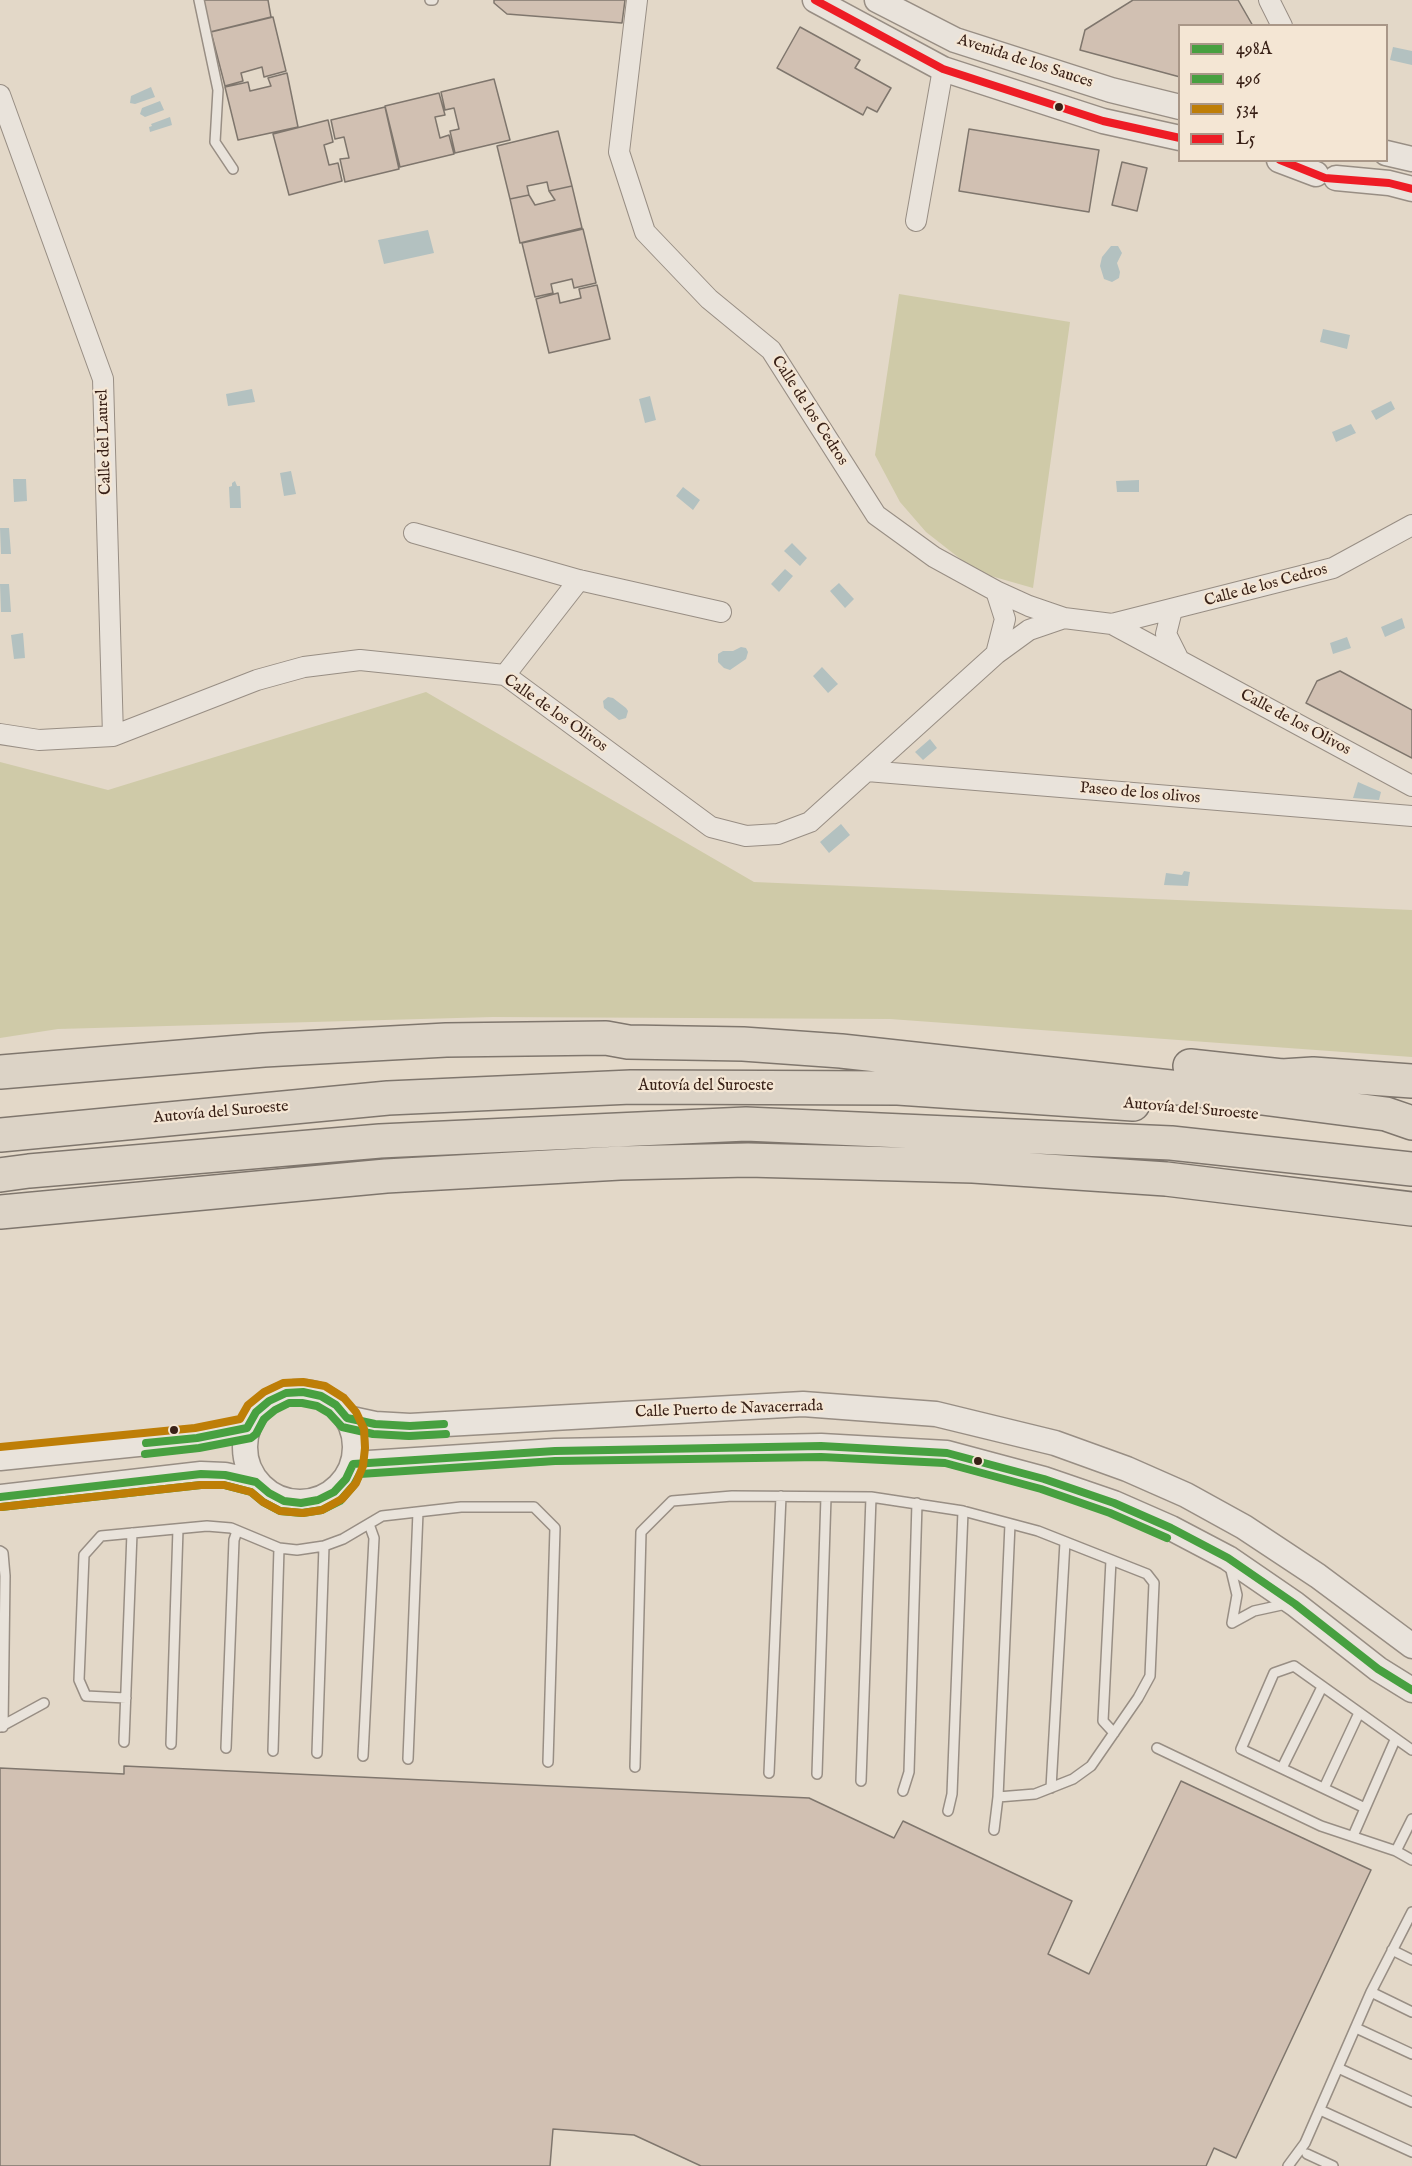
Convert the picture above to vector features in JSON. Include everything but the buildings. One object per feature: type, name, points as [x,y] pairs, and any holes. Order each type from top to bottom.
[{"type":"highway","points":[[0,1072],[264,1050],[446,1040],[606,1038],[627,1034],[879,1037],[1282,1076],[1313,1074],[1412,1081]]},
{"type":"highway","points":[[606,1038],[628,1042],[743,1044],[841,1051],[1225,1093],[1386,1114],[1412,1123]]},
{"type":"highway","points":[[1282,1076],[1312,1084],[1412,1097]]},
{"type":"highway","name":"Autovía del Suroeste","points":[[0,1135],[388,1098],[631,1087],[898,1088],[1179,1108],[1412,1131]]},
{"type":"highway","points":[[0,1175],[381,1141],[746,1124],[1171,1143],[1412,1169]]},
{"type":"highway","points":[[0,1212],[386,1176],[620,1163],[748,1160],[973,1166],[1166,1179],[1409,1209]]},
{"type":"street","name":"Calle de los Cedros","points":[[637,0],[619,152],[645,232],[709,299],[771,350],[876,515],[934,557],[996,591],[1064,618]]},
{"type":"street","name":"Avenida de los Sauces","points":[[815,0],[943,69],[1103,121],[1178,138]]},
{"type":"street","name":"Avenida de los Sauces","points":[[877,0],[955,40],[1111,90],[1178,107]]},
{"type":"street","points":[[1269,0],[1281,24]]},
{"type":"street","points":[[916,221],[943,69]]},
{"type":"street","name":"Calle del Laurel","points":[[0,95],[103,379],[113,736]]},
{"type":"street","points":[[1388,153],[1412,159]]},
{"type":"street","points":[[1286,162],[1412,189]]},
{"type":"street","points":[[1320,171],[1349,170],[1352,162]]},
{"type":"street","name":"Calle de los Cedros","points":[[1112,624],[1333,568],[1412,525]]},
{"type":"street","points":[[414,533],[579,580],[721,612]]},
{"type":"street","points":[[505,675],[579,580]]},
{"type":"street","points":[[996,591],[1005,619],[996,654]]},
{"type":"street","points":[[1172,610],[1166,634],[1179,660]]},
{"type":"street","points":[[1064,618],[1112,624]]},
{"type":"street","name":"Calle de los Olivos","points":[[0,734],[39,740],[113,736],[257,680],[304,667],[360,660],[505,675],[711,827],[746,836],[778,834],[810,822],[996,654],[1029,630],[1064,618]]},
{"type":"street","name":"Calle de los Olivos","points":[[1112,624],[1412,786]]},
{"type":"street","name":"Paseo de los olivos","points":[[867,771],[1412,816]]},
{"type":"street","points":[[303,1392],[321,1396],[336,1405],[347,1418],[354,1433],[356,1449],[353,1464],[346,1479],[333,1492],[318,1500],[302,1503],[284,1501],[269,1493],[256,1482],[244,1456],[244,1442],[247,1428],[256,1412],[270,1401],[286,1393],[303,1392]]},
{"type":"street","name":"Calle Puerto de Navacerrada","points":[[347,1418],[375,1424],[410,1426],[803,1404],[936,1414],[1054,1443],[1126,1469],[1186,1495],[1244,1527],[1318,1576],[1398,1638],[1412,1646]]},
{"type":"street","points":[[0,1458],[197,1438],[247,1428]]},
{"type":"street","points":[[353,1464],[555,1451],[821,1446],[947,1454],[1044,1479],[1114,1503],[1171,1528],[1228,1558],[1295,1604],[1378,1669],[1412,1690]]},
{"type":"street","points":[[0,1497],[201,1474],[225,1475],[256,1482]]},
{"type":"lane","points":[[199,0],[218,90],[215,142],[233,169]]},
{"type":"lane","points":[[635,1767],[642,1532],[672,1501],[732,1496],[871,1497],[963,1511],[1038,1532],[1147,1574],[1154,1583],[1150,1676],[1138,1698],[1091,1766],[1073,1779],[1035,1794],[998,1797]]},
{"type":"lane","points":[[769,1773],[781,1496]]},
{"type":"lane","points":[[817,1774],[826,1497]]},
{"type":"lane","points":[[861,1781],[871,1497]]},
{"type":"lane","points":[[903,1791],[909,1772],[917,1503]]},
{"type":"lane","points":[[126,1698],[86,1696],[79,1680],[84,1555],[101,1536],[207,1526],[237,1531],[279,1548],[297,1550],[324,1546],[343,1539],[382,1516],[461,1507],[534,1507],[555,1528],[548,1762]]},
{"type":"lane","points":[[948,1811],[952,1794],[963,1511]]},
{"type":"lane","points":[[408,1759],[418,1512]]},
{"type":"lane","points":[[363,1756],[374,1538],[369,1524]]},
{"type":"lane","points":[[994,1830],[998,1797],[1010,1524]]},
{"type":"lane","points":[[171,1744],[178,1529]]},
{"type":"lane","points":[[226,1748],[234,1540],[237,1531]]},
{"type":"lane","points":[[124,1742],[132,1533]]},
{"type":"lane","points":[[1051,1788],[1065,1542]]},
{"type":"lane","points":[[317,1753],[324,1546]]},
{"type":"lane","points":[[273,1751],[279,1548]]},
{"type":"lane","points":[[0,1551],[3,1553],[5,1576],[1,1727]]},
{"type":"lane","points":[[1228,1558],[1237,1595],[1232,1623],[1254,1611],[1276,1605],[1295,1604]]},
{"type":"lane","points":[[1111,1560],[1103,1721],[1114,1733]]},
{"type":"lane","points":[[1365,1808],[1241,1749],[1274,1673],[1294,1666],[1412,1750]]},
{"type":"lane","points":[[1282,1768],[1322,1687]]},
{"type":"lane","points":[[1,1727],[44,1703]]},
{"type":"lane","points":[[1324,1788],[1359,1713]]},
{"type":"lane","points":[[1353,1836],[1395,1740]]},
{"type":"lane","points":[[1157,1748],[1321,1826],[1396,1851],[1412,1860]]},
{"type":"lane","points":[[1396,1851],[1412,1819]]},
{"type":"lane","points":[[1288,2166],[1305,2143],[1371,1992],[1412,1912]]},
{"type":"lane","points":[[1392,1950],[1412,1960]]},
{"type":"lane","points":[[1371,1992],[1412,2012]]},
{"type":"lane","points":[[1356,2028],[1412,2055]]},
{"type":"lane","points":[[1338,2068],[1412,2102]]},
{"type":"lane","points":[[1320,2110],[1412,2152]]},
{"type":"lane","points":[[1305,2143],[1307,2166]]},
{"type":"lane","points":[[1307,2154],[1333,2166]]},
{"type":"shaded area","points":[[1393,47],[1412,51],[1412,65],[1390,60]]},
{"type":"shaded area","points":[[151,87],[155,97],[135,104],[130,103],[131,96]]},
{"type":"shaded area","points":[[160,101],[164,110],[145,117],[140,114],[142,108]]},
{"type":"shaded area","points":[[170,117],[172,125],[150,132],[151,124]]},
{"type":"shaded area","points":[[428,230],[434,253],[384,264],[378,240]]},
{"type":"shaded area","points":[[1111,246],[1118,246],[1122,253],[1117,263],[1119,278],[1112,282],[1104,279],[1100,266],[1102,257]]},
{"type":"shaded area","points":[[899,294],[1070,322],[1033,588],[977,572],[926,532],[900,502],[875,455]]},
{"type":"shaded area","points":[[1323,329],[1350,335],[1347,349],[1320,342]]},
{"type":"shaded area","points":[[252,389],[255,402],[228,406],[226,394]]},
{"type":"shaded area","points":[[650,396],[656,420],[645,423],[639,399]]},
{"type":"shaded area","points":[[1391,401],[1395,409],[1376,420],[1371,411]]},
{"type":"shaded area","points":[[1351,424],[1356,433],[1336,442],[1332,432]]},
{"type":"shaded area","points":[[291,471],[296,494],[284,496],[280,473]]},
{"type":"shaded area","points":[[13,479],[26,479],[27,501],[14,502]]},
{"type":"shaded area","points":[[1139,480],[1139,492],[1117,492],[1116,481]]},
{"type":"shaded area","points":[[235,481],[237,486],[240,486],[241,508],[230,508],[229,487]]},
{"type":"shaded area","points":[[683,487],[700,500],[693,510],[676,496]]},
{"type":"shaded area","points":[[0,528],[9,528],[11,554],[1,554]]},
{"type":"shaded area","points":[[792,543],[807,558],[800,566],[784,551]]},
{"type":"shaded area","points":[[785,569],[793,576],[779,592],[771,584]]},
{"type":"shaded area","points":[[839,583],[854,599],[845,608],[830,591]]},
{"type":"shaded area","points":[[0,584],[9,584],[11,612],[1,612]]},
{"type":"shaded area","points":[[1402,618],[1405,628],[1385,637],[1381,627]]},
{"type":"shaded area","points":[[23,633],[25,658],[14,659],[11,635]]},
{"type":"shaded area","points":[[1347,637],[1351,648],[1333,654],[1330,643]]},
{"type":"shaded area","points":[[741,647],[746,648],[748,652],[746,659],[730,670],[718,662],[718,654]]},
{"type":"shaded area","points":[[822,667],[838,684],[828,693],[813,676]]},
{"type":"shaded area","points":[[426,692],[754,882],[1412,910],[1412,1057],[890,1019],[493,1017],[58,1029],[0,1038],[0,762],[108,790]]},
{"type":"shaded area","points":[[608,697],[626,708],[628,711],[626,718],[619,720],[604,708],[603,701]]},
{"type":"shaded area","points":[[930,739],[937,748],[923,760],[915,752]]},
{"type":"shaded area","points":[[1358,782],[1381,792],[1379,800],[1353,798]]},
{"type":"shaded area","points":[[841,824],[850,835],[829,853],[820,842]]},
{"type":"shaded area","points":[[1184,871],[1190,872],[1188,886],[1164,885],[1166,873],[1182,875]]},
{"type":"transit line","name":"L5","points":[[815,0],[943,69],[1103,121],[1178,138]]},
{"type":"transit line","name":"L5","points":[[1285,162],[1325,178],[1389,183],[1412,189]]},
{"type":"transit line","name":"534","points":[[0,1447],[195,1428],[240,1419],[248,1405],[264,1392],[283,1383],[303,1382],[325,1386],[344,1398],[356,1412],[364,1429],[365,1448],[363,1466],[356,1483],[342,1499],[322,1510],[303,1513],[280,1511],[251,1492],[224,1485],[201,1485],[1,1507]]},
{"type":"transit line","name":"498A","points":[[146,1443],[197,1438],[247,1428],[256,1412],[269,1401],[286,1393],[303,1392],[321,1396],[336,1405],[347,1418],[375,1424],[410,1426],[444,1424]]},
{"type":"transit line","name":"496","points":[[145,1454],[199,1448],[251,1438],[256,1434],[264,1419],[289,1403],[317,1406],[329,1413],[342,1427],[373,1434],[409,1436],[446,1434]]},
{"type":"transit line","name":"498A","points":[[0,1497],[201,1474],[225,1475],[256,1482],[269,1493],[284,1501],[301,1503],[318,1500],[334,1492],[346,1479],[353,1464],[555,1451],[821,1446],[947,1453],[1044,1479],[1114,1503],[1171,1528],[1228,1558],[1295,1604],[1378,1669],[1412,1690]]},
{"type":"transit line","name":"496","points":[[1,1507],[201,1485],[224,1485],[251,1492],[280,1511],[302,1513],[322,1510],[340,1501],[360,1474],[555,1461],[821,1457],[945,1463],[1041,1489],[1110,1513],[1167,1538]]}]
